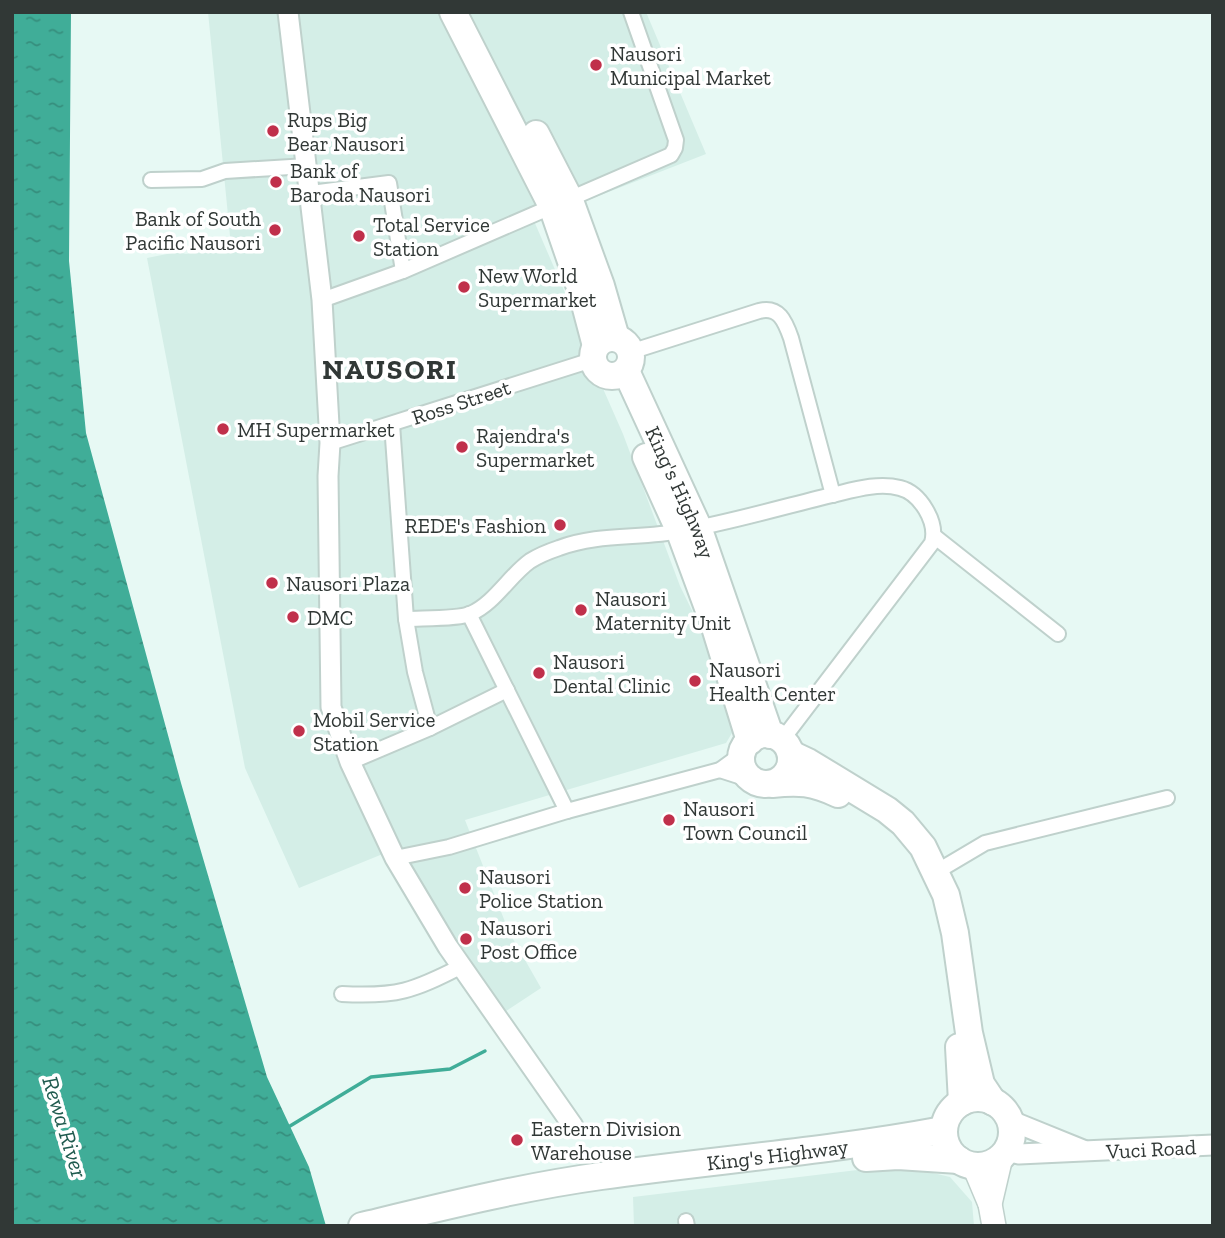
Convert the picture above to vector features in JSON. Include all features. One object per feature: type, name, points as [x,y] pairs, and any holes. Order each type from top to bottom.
[{"type":"highway","name":"King's Highway","points":[[453,12],[561,202]]},
{"type":"highway","name":"King's Highway","points":[[471,12],[561,202],[579,282],[689,530],[714,624],[767,745],[744,769],[763,782]]},
{"type":"highway","points":[[763,782],[781,780],[788,773],[767,745]]},
{"type":"highway","points":[[767,745],[808,762],[871,800],[903,823],[923,847],[943,930],[961,1065],[962,1102]]},
{"type":"highway","points":[[763,782],[801,781],[842,796],[896,834],[946,895],[955,933],[969,1033],[981,1084],[1001,1111],[1011,1136],[1004,1154],[989,1164],[967,1163],[950,1152],[943,1130],[949,1113],[962,1102],[977,1098],[1001,1111]]},
{"type":"highway","name":"King's Highway","points":[[362,1226],[598,1176],[894,1139],[943,1130]]},
{"type":"highway","name":"King's Highway","points":[[423,1226],[582,1192],[770,1163],[898,1156],[967,1163]]},
{"type":"main road","points":[[992,1215],[1004,1154]]},
{"type":"main road","points":[[967,1163],[992,1215]]},
{"type":"street","points":[[288,12],[323,300],[330,443],[328,490],[331,707],[350,762],[395,858],[462,966],[573,1126]]},
{"type":"street","points":[[323,300],[403,271],[671,155],[676,141],[631,12]]},
{"type":"street","points":[[151,180],[202,179],[225,171],[307,166]]},
{"type":"street","points":[[310,193],[389,183],[403,271]]},
{"type":"street","name":"Ross Street","points":[[330,443],[768,309],[784,320],[791,338],[833,495]]},
{"type":"street","points":[[392,424],[406,620],[415,672],[430,728]]},
{"type":"street","points":[[395,858],[449,847],[567,811],[720,770],[767,745],[932,542],[934,536],[930,518],[914,495],[902,488],[887,486],[856,489],[689,530],[561,547],[530,561],[492,599],[469,614],[406,620]]},
{"type":"street","points":[[934,536],[1058,634]]},
{"type":"street","points":[[469,614],[567,811]]},
{"type":"street","points":[[350,762],[430,728],[507,690]]},
{"type":"street","points":[[720,770],[763,782]]},
{"type":"street","points":[[931,875],[985,843],[1167,798]]},
{"type":"street","points":[[342,995],[394,994],[419,988],[462,966]]},
{"type":"street","name":"Vuci Road","points":[[1001,1111],[1088,1153]]},
{"type":"street","name":"Vuci Road","points":[[1004,1154],[1088,1153],[1213,1145]]},
{"type":"shaded area","points":[[208,12],[646,12],[706,154],[534,221],[623,434],[680,586],[705,637],[738,723],[726,743],[465,820],[509,932],[541,988],[500,1015],[459,958],[400,847],[299,888],[245,768],[147,258],[231,246]]},
{"type":"shaded area","points":[[899,1165],[950,1177],[972,1202],[974,1226],[634,1226],[633,1197]]},
{"type":"water","name":"Rewa River","points":[[12,12],[71,12],[69,261],[86,433],[181,783],[267,1077],[309,1167],[326,1226],[12,1226]]},
{"type":"waterway","points":[[290,1126],[371,1077],[450,1069],[485,1051]]},
{"type":"place","name":"Nausori Municipal Market","points":[[596,65]]},
{"type":"place","name":"Rups Big Bear Nausori","points":[[273,131]]},
{"type":"place","name":"Bank of Baroda Nausori","points":[[276,182]]},
{"type":"place","name":"Bank of South Pacific Nausori","points":[[275,230]]},
{"type":"place","name":"Total Service Station","points":[[359,236]]},
{"type":"place","name":"New World Supermarket","points":[[464,287]]},
{"type":"place","name":"MH Supermarket","points":[[223,429]]},
{"type":"place","name":"Rajendra's Supermarket","points":[[462,447]]},
{"type":"place","name":"REDE's Fashion","points":[[560,525]]},
{"type":"place","name":"Nausori Plaza","points":[[272,583]]},
{"type":"place","name":"Nausori Maternity Unit","points":[[581,610]]},
{"type":"place","name":"DMC","points":[[293,617]]},
{"type":"place","name":"Nausori Dental Clinic","points":[[539,673]]},
{"type":"place","name":"Nausori Health Center","points":[[695,681]]},
{"type":"place","name":"Mobil Service Station","points":[[299,731]]},
{"type":"place","name":"Nausori Town Council","points":[[669,820]]},
{"type":"place","name":"Nausori Police Station","points":[[465,888]]},
{"type":"place","name":"Nausori Post Office","points":[[466,939]]},
{"type":"place","name":"Eastern Division Warehouse","points":[[517,1140]]},
{"type":"district","name":"NAUSORI","points":[[390,369]]}]
